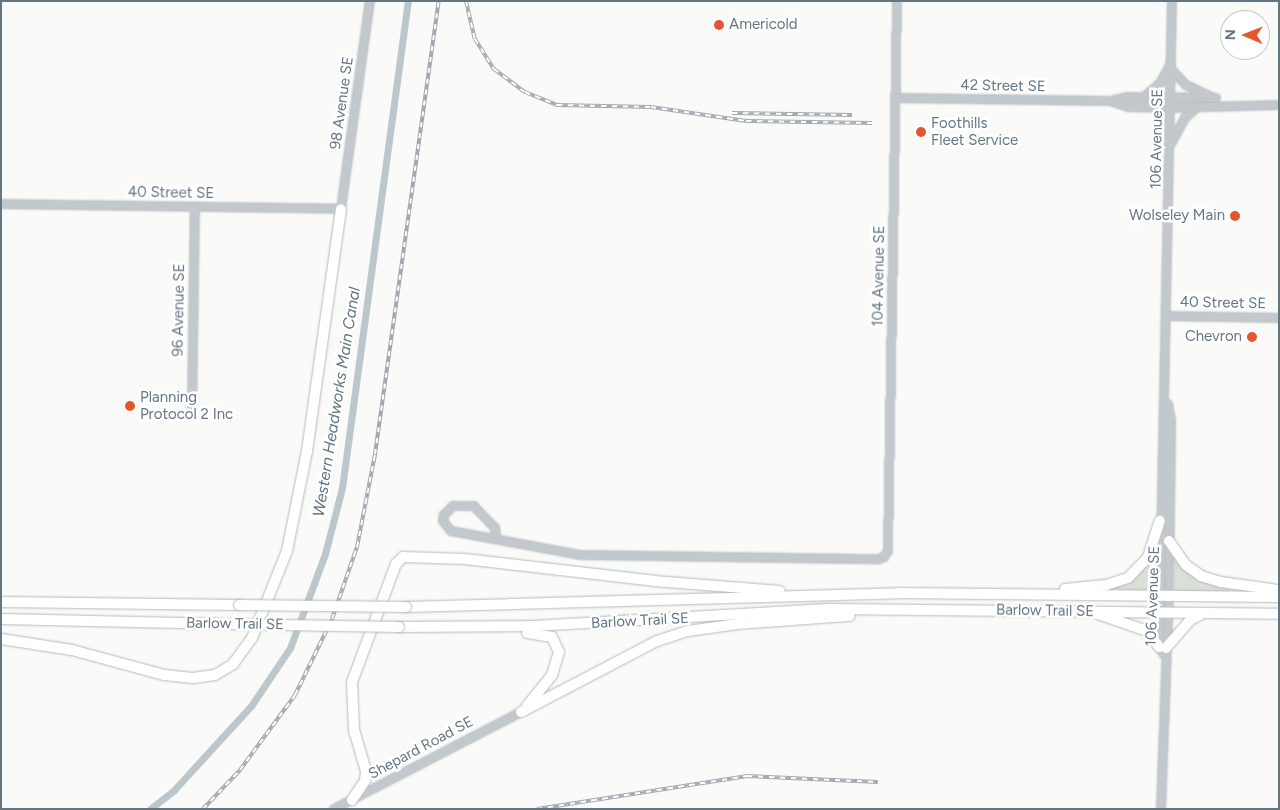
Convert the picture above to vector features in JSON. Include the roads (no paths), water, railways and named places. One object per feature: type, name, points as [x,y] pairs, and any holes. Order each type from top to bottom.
[{"type":"main road","points":[[1,639],[72,650],[164,675],[208,676],[234,664],[252,638],[287,551],[308,451],[341,209]]},
{"type":"main road","points":[[1012,594],[1106,585],[1128,578],[1148,557],[1160,521]]},
{"type":"main road","points":[[1169,541],[1186,565],[1201,576],[1220,582],[1279,590]]},
{"type":"main road","points":[[352,800],[365,781],[366,771],[354,730],[351,703],[352,682],[396,564],[403,557],[465,559],[798,595]]},
{"type":"main road","name":"Barlow Trail SE","points":[[1,602],[406,607],[798,595],[1012,594],[1279,597]]},
{"type":"main road","name":"Barlow Trail SE","points":[[1,619],[469,629],[832,609],[1279,614]]},
{"type":"main road","points":[[521,712],[657,641],[688,631],[738,624],[914,610]]},
{"type":"main road","points":[[1092,612],[1147,631],[1163,650],[1190,620],[1203,613]]},
{"type":"main road","points":[[469,629],[481,632],[541,633],[552,637],[557,643],[558,664],[539,693],[521,712]]},
{"type":"street","name":"98 Avenue SE","points":[[341,209],[370,1]]},
{"type":"street","name":"104 Avenue SE","points":[[496,539],[580,555],[879,559],[888,551],[897,1]]},
{"type":"street","name":"106 Avenue SE","points":[[1161,809],[1164,596],[1160,521],[1162,422],[1166,397],[1168,316],[1172,1]]},
{"type":"street","points":[[1144,97],[1161,82],[1172,61]]},
{"type":"street","points":[[1172,70],[1186,85],[1216,98]]},
{"type":"street","name":"42 Street SE","points":[[895,98],[1110,101],[1144,97],[1216,98],[1230,104]]},
{"type":"street","name":"42 Street SE","points":[[1110,101],[1129,107],[1170,108],[1196,108],[1230,104],[1279,105]]},
{"type":"street","points":[[1170,146],[1185,118],[1196,108]]},
{"type":"street","name":"40 Street SE","points":[[1,204],[341,209]]},
{"type":"street","name":"96 Avenue SE","points":[[192,414],[195,207]]},
{"type":"street","name":"40 Street SE","points":[[1168,316],[1279,318]]},
{"type":"street","name":"106 Avenue SE","points":[[1164,596],[1169,541],[1171,421],[1166,397]]},
{"type":"street","points":[[453,506],[474,506],[495,528],[496,539],[451,531],[443,521],[444,515],[453,506]]},
{"type":"street","name":"Shepard Road SE","points":[[334,809],[521,712]]},
{"type":"waterway","name":"Western Headworks Main Canal","points":[[150,809],[174,790],[251,706],[290,648],[325,554],[342,488],[408,1]]},
{"type":"railway","points":[[203,809],[240,770],[295,695],[332,619],[357,547],[375,454],[439,1]]},
{"type":"railway","points":[[466,1],[475,39],[494,69],[525,92],[557,105],[651,107],[746,121],[872,123]]},
{"type":"railway","points":[[732,113],[852,115]]},
{"type":"railway","points":[[537,809],[747,776],[878,782]]},
{"type":"place","name":"Americold","points":[[719,25]]},
{"type":"place","name":"Foothills Fleet Service","points":[[921,132]]},
{"type":"place","name":"Wolseley Main","points":[[1235,216]]},
{"type":"place","name":"Chevron","points":[[1252,337]]},
{"type":"place","name":"Planning Protocol 2 Inc","points":[[130,406]]}]
